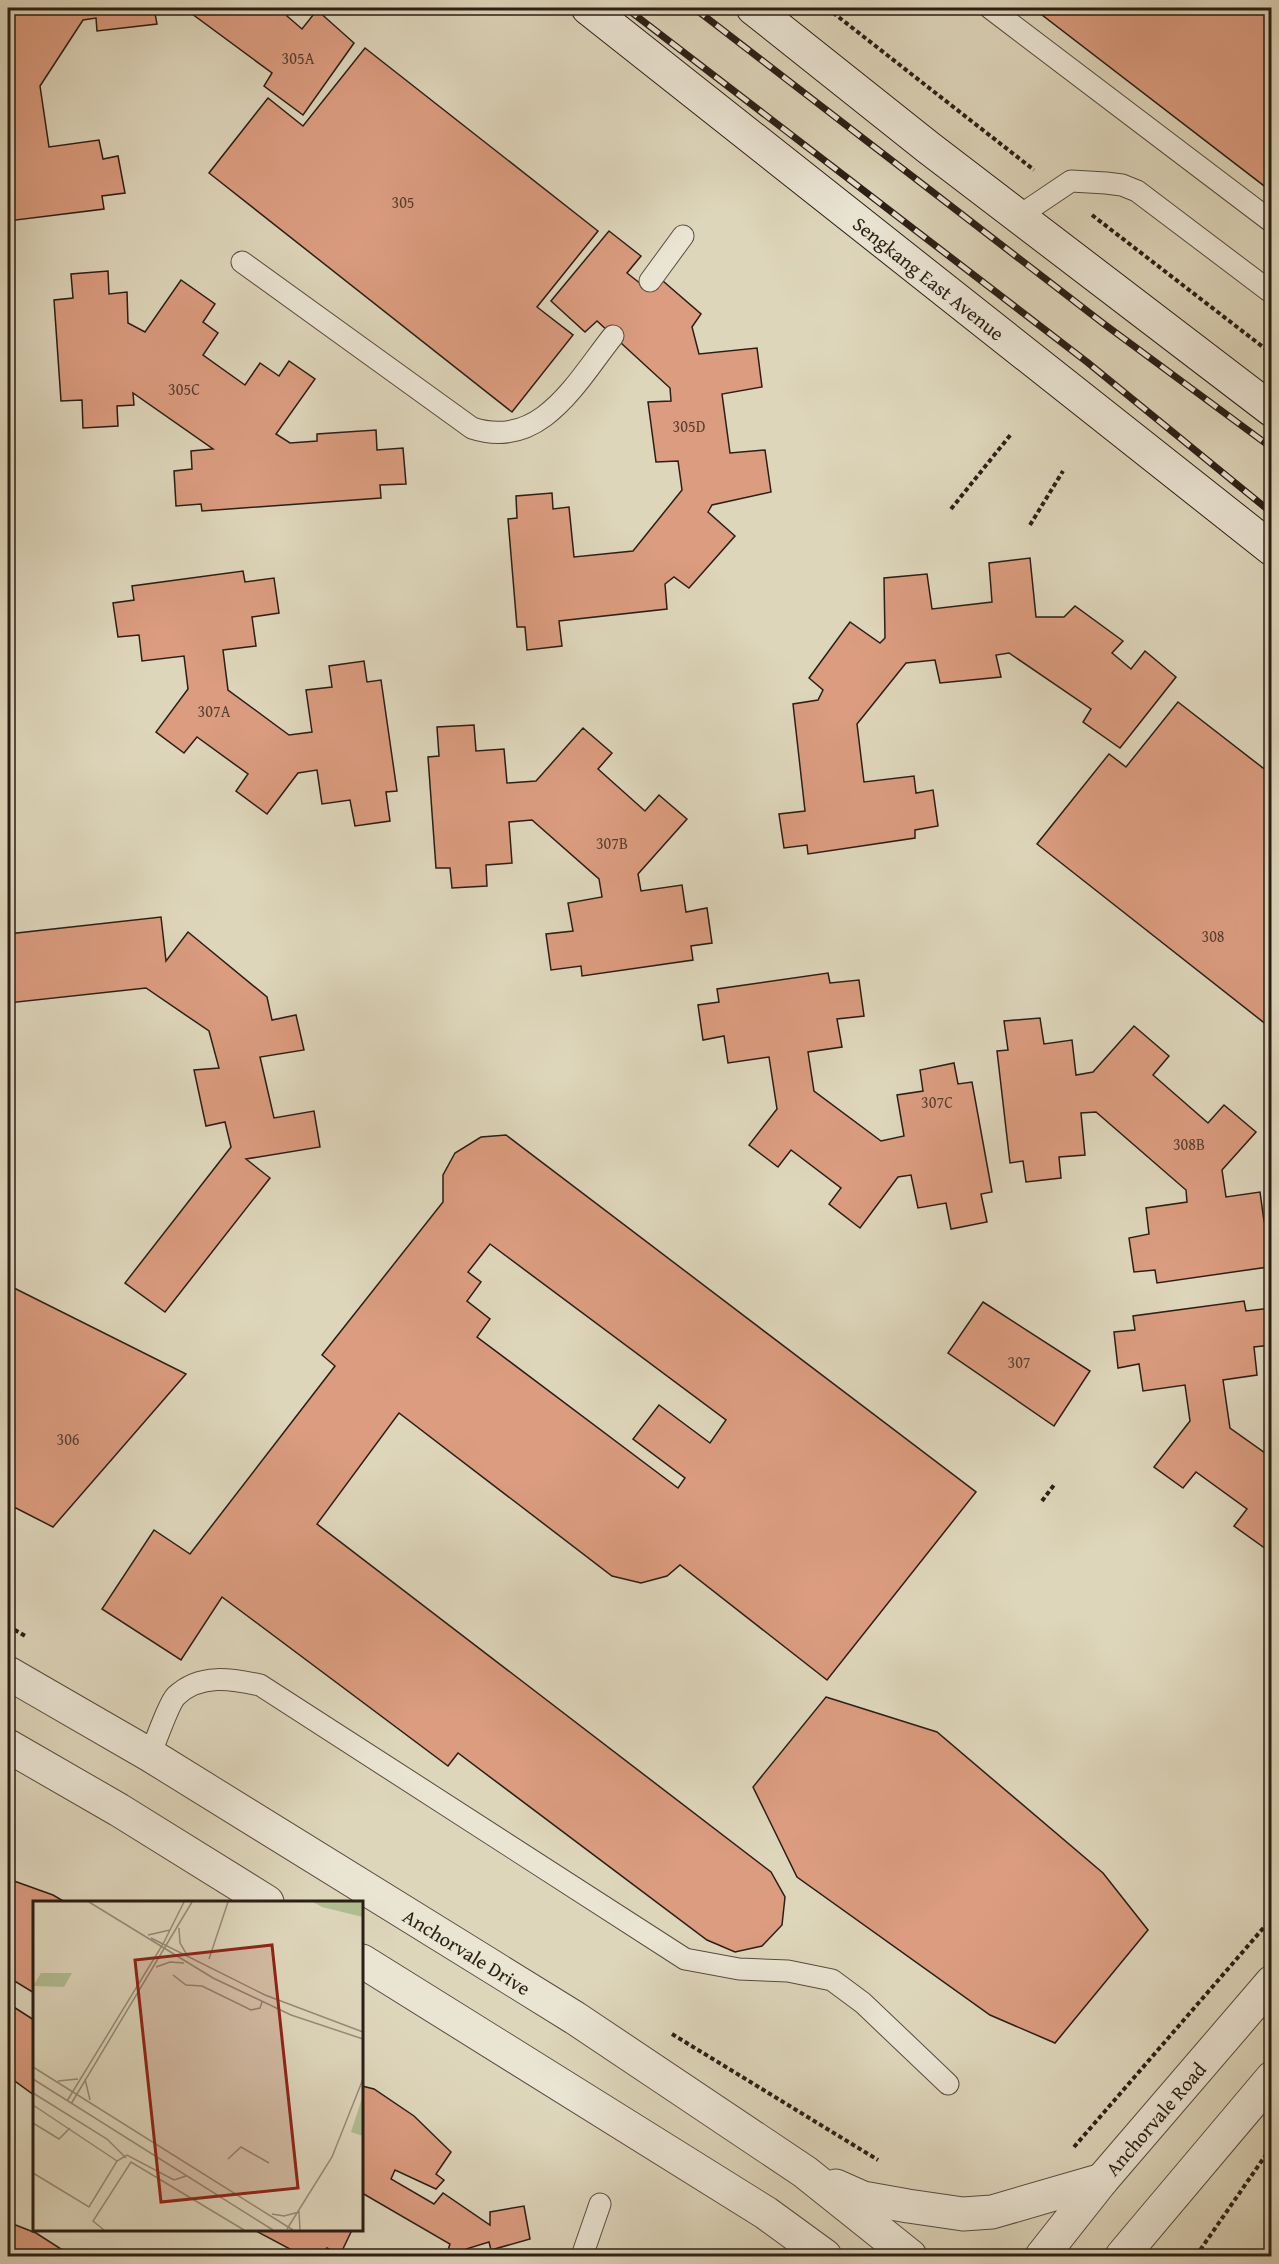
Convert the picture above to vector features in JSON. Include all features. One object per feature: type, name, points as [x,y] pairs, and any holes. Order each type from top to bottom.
[{"type":"street","name":"Sengkang East Avenue","points":[[588,8],[1272,549]]},
{"type":"street","points":[[753,8],[929,148],[1272,410]]},
{"type":"street","name":"Anchorvale Drive","points":[[8,1673],[150,1755],[575,2018],[804,2172],[910,2256]]},
{"type":"street","points":[[8,1746],[119,1810],[265,1901]]},
{"type":"street","points":[[363,1962],[766,2213],[825,2256]]},
{"type":"street","name":"Anchorvale Road","points":[[1042,2256],[1102,2180],[1272,1982]]},
{"type":"street","points":[[1133,2250],[1272,2078]]},
{"type":"street","points":[[804,2172],[863,2198],[963,2214],[993,2212],[1102,2180]]},
{"type":"street","points":[[766,2213],[796,2256]]},
{"type":"lane","points":[[990,8],[1272,222]]},
{"type":"lane","points":[[1019,216],[1071,181],[1122,185],[1137,191],[1272,293]]},
{"type":"lane","points":[[650,281],[683,236]]},
{"type":"lane","points":[[242,262],[472,428],[484,432],[506,433],[539,422],[552,411],[613,336]]},
{"type":"lane","points":[[150,1755],[175,1696],[199,1682],[229,1678],[260,1685],[685,1959],[739,1969],[788,1971],[832,1980],[863,2003],[948,2084]]},
{"type":"lane","points":[[582,2256],[600,2204]]},
{"type":"path","points":[[951,509],[1012,433]]},
{"type":"path","points":[[1030,525],[1063,471]]},
{"type":"path","points":[[1042,1501],[1054,1485]]},
{"type":"path","points":[[1196,2256],[1272,2146]]},
{"type":"building","points":[[10,8],[154,8],[157,24],[97,31],[96,18],[83,20],[40,86],[49,147],[99,140],[103,159],[118,156],[125,193],[102,196],[104,209],[8,221],[8,11]]},
{"type":"building","points":[[184,8],[293,8],[287,16],[302,29],[317,10],[354,43],[303,115],[264,86],[272,73]]},
{"type":"building","points":[[1033,8],[1272,8],[1272,192]]},
{"type":"building","points":[[365,48],[598,231],[537,307],[573,335],[512,412],[209,173],[268,98],[303,126]]},
{"type":"building","points":[[609,231],[641,256],[627,273],[646,288],[656,275],[701,314],[692,327],[699,354],[757,348],[762,387],[722,394],[730,453],[765,450],[771,492],[712,505],[708,512],[735,536],[689,588],[674,577],[665,584],[667,609],[559,621],[562,646],[527,650],[525,627],[517,627],[508,519],[517,518],[516,496],[552,493],[553,509],[569,507],[574,557],[633,551],[682,490],[678,461],[656,462],[648,402],[671,401],[670,388],[597,321],[585,332],[551,301]]},
{"type":"building","points":[[108,271],[109,294],[127,292],[128,323],[145,332],[181,280],[215,304],[203,322],[218,333],[203,355],[245,385],[260,363],[279,376],[289,361],[315,379],[276,434],[290,443],[317,441],[317,434],[376,430],[377,450],[403,448],[406,484],[380,485],[381,498],[202,511],[201,504],[176,506],[174,471],[192,469],[191,451],[213,449],[133,393],[134,405],[117,406],[118,426],[83,428],[82,400],[61,401],[54,300],[73,298],[71,274]]},
{"type":"building","points":[[1030,558],[1036,617],[1064,617],[1075,606],[1123,641],[1112,653],[1131,669],[1145,651],[1176,677],[1120,748],[1083,722],[1091,709],[1009,653],[996,655],[1001,677],[940,683],[935,660],[906,663],[857,724],[864,782],[914,776],[916,793],[933,790],[938,826],[915,830],[915,838],[808,854],[807,845],[784,848],[779,814],[805,811],[793,704],[818,700],[823,690],[809,678],[850,622],[880,643],[885,638],[884,578],[927,574],[932,609],[992,602],[989,563]]},
{"type":"building","points":[[243,571],[245,582],[274,578],[279,613],[252,617],[256,646],[223,650],[228,690],[289,735],[312,732],[306,690],[332,687],[329,666],[364,661],[367,682],[381,680],[397,791],[386,792],[390,821],[355,826],[350,800],[322,804],[317,770],[298,773],[267,814],[236,791],[248,774],[197,737],[184,753],[156,732],[188,689],[184,656],[142,661],[139,635],[118,637],[113,603],[134,600],[132,586]]},
{"type":"building","points":[[1178,702],[1272,775],[1272,1029],[1037,844],[1109,754],[1126,767]]},
{"type":"building","points":[[474,725],[476,751],[504,749],[507,783],[536,781],[583,728],[612,753],[598,769],[645,811],[659,795],[687,819],[638,874],[641,891],[682,885],[686,912],[707,908],[712,943],[691,946],[693,960],[582,976],[581,966],[551,970],[546,934],[573,931],[568,903],[602,897],[599,879],[532,820],[509,822],[512,863],[486,865],[487,886],[452,888],[450,868],[436,868],[428,757],[439,756],[437,727]]},
{"type":"building","points":[[161,917],[166,961],[188,932],[267,997],[272,1020],[296,1015],[304,1050],[260,1057],[274,1118],[314,1111],[320,1147],[246,1159],[270,1178],[165,1312],[125,1283],[231,1147],[225,1122],[206,1126],[194,1070],[219,1068],[209,1031],[146,988],[8,1003],[8,934]]},
{"type":"building","points":[[828,973],[830,983],[859,980],[864,1016],[837,1019],[842,1047],[808,1052],[814,1091],[881,1141],[904,1136],[897,1095],[923,1091],[920,1070],[954,1063],[958,1084],[972,1082],[992,1192],[981,1194],[987,1222],[951,1229],[946,1203],[918,1208],[911,1175],[898,1177],[860,1228],[829,1204],[841,1188],[791,1150],[778,1167],[749,1145],[777,1109],[769,1057],[728,1063],[724,1036],[703,1040],[698,1005],[719,1002],[717,989]]},
{"type":"building","points":[[1040,1018],[1044,1044],[1072,1040],[1076,1075],[1093,1072],[1134,1026],[1169,1056],[1153,1075],[1208,1123],[1224,1105],[1256,1132],[1222,1170],[1226,1197],[1260,1192],[1264,1221],[1272,1219],[1272,1256],[1266,1257],[1268,1267],[1157,1283],[1155,1270],[1134,1272],[1129,1238],[1149,1234],[1146,1208],[1187,1202],[1186,1190],[1096,1112],[1081,1113],[1085,1155],[1059,1157],[1061,1178],[1026,1182],[1023,1161],[1010,1163],[997,1051],[1008,1050],[1004,1021]]},
{"type":"building","points":[[506,1135],[976,1492],[827,1680],[680,1565],[667,1576],[641,1583],[612,1576],[399,1413],[317,1524],[771,1872],[785,1897],[782,1925],[762,1946],[735,1952],[707,1940],[458,1753],[448,1766],[222,1597],[181,1660],[102,1609],[154,1530],[190,1554],[335,1366],[322,1355],[443,1202],[443,1175],[455,1153],[481,1137]],"holes":[[[490,1244],[726,1420],[710,1443],[659,1405],[633,1439],[685,1478],[678,1488],[477,1337],[490,1319],[467,1301],[481,1282],[468,1272]]]},
{"type":"building","points":[[8,1285],[186,1374],[53,1527],[8,1504]]},
{"type":"building","points":[[1244,1301],[1246,1311],[1272,1308],[1272,1345],[1254,1347],[1257,1375],[1223,1380],[1230,1428],[1272,1458],[1272,1542],[1266,1549],[1234,1526],[1247,1509],[1196,1472],[1183,1488],[1154,1467],[1190,1421],[1185,1385],[1143,1391],[1139,1364],[1118,1368],[1114,1332],[1135,1330],[1133,1316]]},
{"type":"building","points":[[983,1302],[1090,1371],[1054,1426],[948,1353]]},
{"type":"building","points":[[826,1697],[937,1732],[1103,1873],[1148,1930],[1055,2043],[990,2015],[797,1877],[753,1787]]},
{"type":"building","points":[[14,1881],[63,1901],[33,1901],[33,1992],[8,1977],[8,1891]]},
{"type":"building","points":[[9,2004],[33,2019],[33,2094],[8,2076]]},
{"type":"building","points":[[363,2086],[374,2089],[414,2116],[451,2152],[436,2174],[444,2180],[436,2189],[395,2170],[391,2179],[434,2204],[443,2193],[490,2225],[490,2212],[524,2206],[530,2239],[491,2250],[489,2242],[466,2249],[464,2256],[446,2256],[450,2244],[363,2194]]},
{"type":"building","points":[[8,2222],[36,2233],[72,2256],[8,2256]]},
{"type":"building","points":[[256,2231],[352,2231],[340,2255],[327,2248],[321,2256],[303,2256]]},
{"type":"railway","points":[[626,8],[1087,362],[1272,513]]},
{"type":"railway","points":[[694,8],[1104,324],[1272,448]]}]
